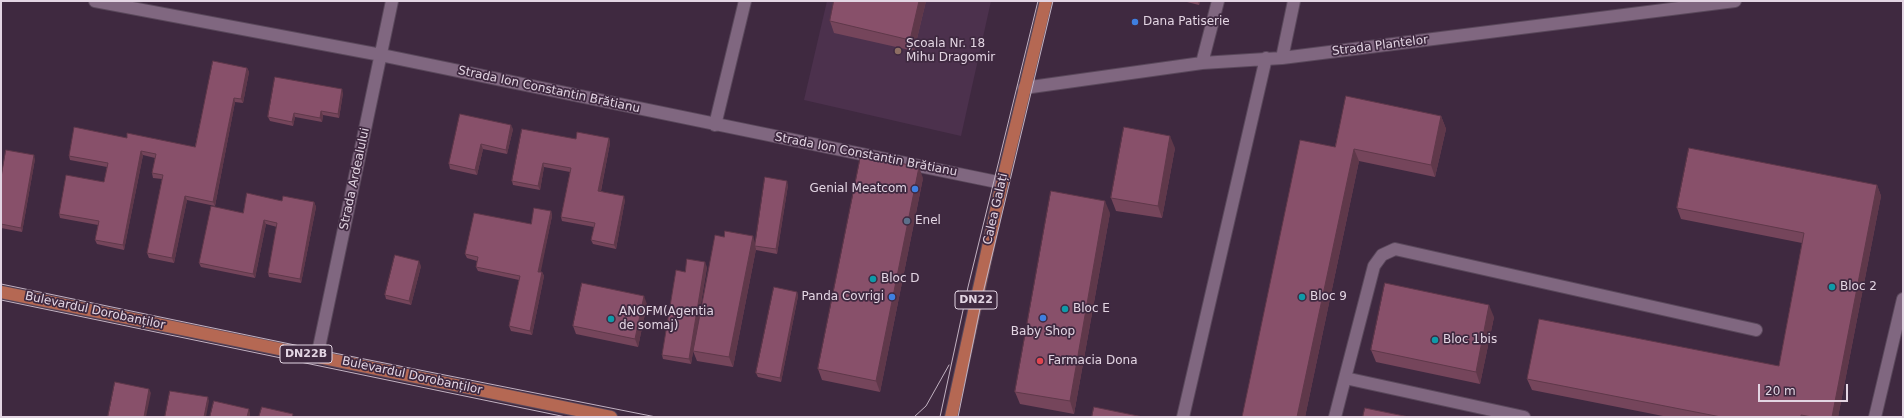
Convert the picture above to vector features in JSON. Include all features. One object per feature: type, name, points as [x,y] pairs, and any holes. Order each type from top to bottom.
[{"type":"main road","name":"Calea Galați","points":[[951,417],[1002,183],[1046,1]]},
{"type":"main road","name":"Bulevardul Dorobanților","points":[[1,292],[611,417]]},
{"type":"street","name":"Strada Ion Constantin Brătianu","points":[[95,1],[381,55],[1002,183]]},
{"type":"street","name":"Strada Ardealului","points":[[318,357],[392,1]]},
{"type":"street","points":[[715,125],[745,1]]},
{"type":"street","points":[[1202,63],[1218,1]]},
{"type":"street","points":[[1282,58],[1294,1]]},
{"type":"street","name":"Strada Plantelor","points":[[1024,88],[1202,63],[1282,58],[1735,1]]},
{"type":"street","points":[[1183,417],[1266,58]]},
{"type":"street","points":[[1335,417],[1374,266],[1382,255],[1395,249],[1756,330]]},
{"type":"street","points":[[1875,417],[1902,307]]},
{"type":"street","points":[[1345,378],[1524,417]]},
{"type":"shaded area","name":"Școala Nr. 18 Mihu Dragomir","points":[[827,1],[991,1],[961,136],[804,100]]},
{"type":"building","points":[[834,1],[919,1],[910,40],[830,21]]},
{"type":"building","points":[[213,61],[247,68],[241,99],[234,98],[213,202],[185,196],[172,258],[147,253],[163,175],[152,173],[156,154],[141,151],[123,245],[95,240],[99,221],[59,214],[66,175],[104,182],[108,163],[69,156],[74,127],[127,138],[127,133],[195,147]]},
{"type":"building","points":[[275,77],[342,89],[338,114],[321,111],[320,118],[294,113],[292,122],[268,117]]},
{"type":"building","name":"Bloc 9","points":[[1346,96],[1441,116],[1431,165],[1354,149],[1297,417],[1242,417],[1300,140],[1335,147]]},
{"type":"building","points":[[460,114],[511,125],[506,150],[481,144],[475,170],[449,164]]},
{"type":"building","points":[[1124,127],[1170,136],[1158,206],[1111,198]]},
{"type":"building","points":[[522,129],[576,139],[577,132],[609,138],[598,191],[624,196],[614,245],[591,240],[595,223],[561,217],[571,168],[543,163],[538,186],[512,181]]},
{"type":"building","name":"Bloc 2","points":[[1689,148],[1877,185],[1832,417],[1812,417],[1801,415],[1801,417],[1721,417],[1527,379],[1539,319],[1779,366],[1804,233],[1677,208]]},
{"type":"building","points":[[6,150],[34,155],[21,228],[1,224],[1,178]]},
{"type":"building","name":"Bloc D","points":[[861,155],[919,167],[876,381],[818,369]]},
{"type":"building","points":[[765,177],[787,181],[776,249],[755,246]]},
{"type":"building","name":"Bloc E","points":[[1051,191],[1105,201],[1070,401],[1015,392]]},
{"type":"building","points":[[247,193],[282,201],[283,196],[314,202],[300,279],[268,273],[277,223],[264,220],[253,274],[199,263],[211,206],[243,213]]},
{"type":"building","points":[[534,208],[551,211],[538,272],[542,272],[530,331],[509,326],[520,276],[476,267],[478,257],[465,254],[474,213],[531,224]]},
{"type":"building","points":[[725,231],[753,236],[729,357],[693,351],[715,235],[724,237]]},
{"type":"building","points":[[395,255],[419,261],[409,301],[385,295]]},
{"type":"building","points":[[687,259],[705,262],[689,359],[662,355],[676,270],[685,272]]},
{"type":"building","name":"ANOFM(Agentia de somaj)","points":[[582,283],[644,296],[635,339],[573,326]]},
{"type":"building","name":"Bloc 1bis","points":[[1385,283],[1489,305],[1476,372],[1371,350]]},
{"type":"building","points":[[774,287],[797,292],[780,378],[756,373]]},
{"type":"building","points":[[115,382],[149,389],[144,417],[108,417]]},
{"type":"building","points":[[170,391],[208,397],[204,417],[165,417]]},
{"type":"building","points":[[214,401],[249,409],[247,417],[210,417]]},
{"type":"building","points":[[262,407],[293,414],[292,417],[259,417]]},
{"type":"building","points":[[1094,407],[1143,417],[1092,417]]},
{"type":"building","points":[[1365,408],[1409,417],[1363,417]]},
{"type":"tram line","points":[[940,417],[968,287],[1038,1]]},
{"type":"tram line","points":[[958,417],[984,289],[1053,1]]},
{"type":"tram line","points":[[1,284],[319,350],[656,417]]},
{"type":"tram line","points":[[1,300],[566,417]]},
{"type":"tram line","points":[[914,417],[926,406],[949,365]]},
{"type":"place","name":"Dana Patiserie","points":[[1135,22]]},
{"type":"place","name":"Școala Nr. 18 Mihu Dragomir","points":[[898,51]]},
{"type":"place","name":"Genial Meatcom","points":[[915,189]]},
{"type":"place","name":"Enel","points":[[907,221]]},
{"type":"place","name":"Bloc D","points":[[873,279]]},
{"type":"place","name":"Bloc 2","points":[[1832,287]]},
{"type":"place","name":"Panda Covrigi","points":[[892,297]]},
{"type":"place","name":"Bloc 9","points":[[1302,297]]},
{"type":"place","name":"Bloc E","points":[[1065,309]]},
{"type":"place","name":"Baby Shop","points":[[1043,318]]},
{"type":"place","name":"ANOFM(Agentia de somaj)","points":[[611,319]]},
{"type":"place","name":"Bloc 1bis","points":[[1435,340]]},
{"type":"place","name":"Farmacia Dona","points":[[1040,361]]}]
